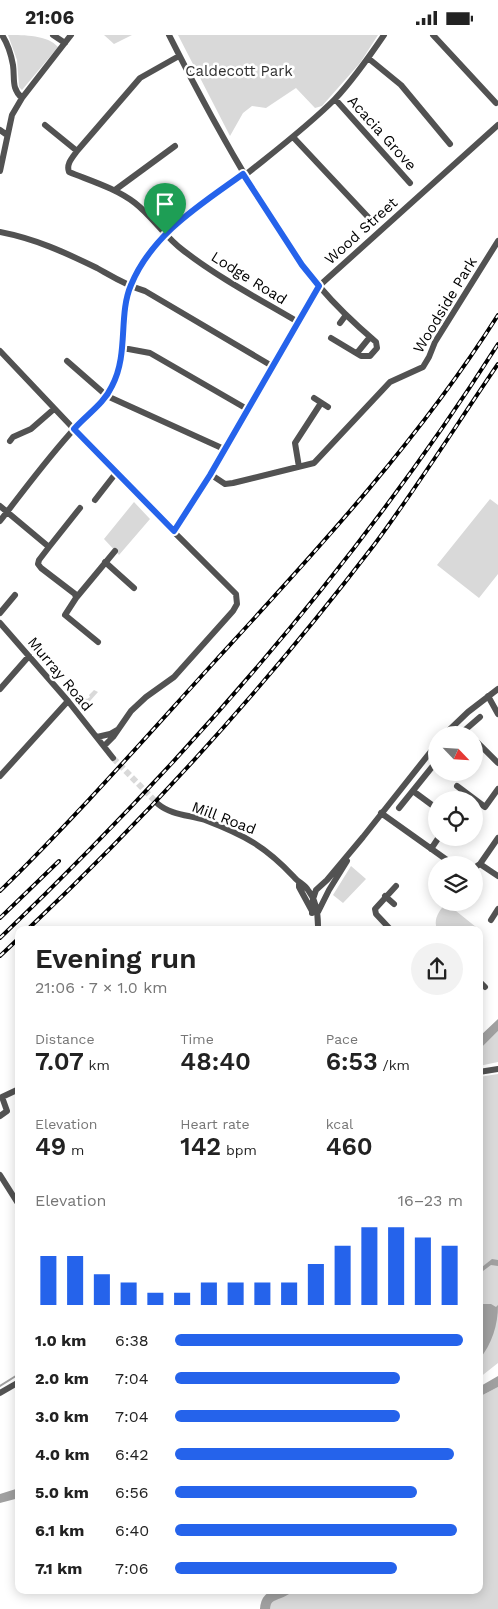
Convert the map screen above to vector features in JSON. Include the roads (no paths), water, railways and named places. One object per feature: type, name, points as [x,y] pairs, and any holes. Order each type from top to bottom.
[{"type":"street","points":[[2,35],[10,51],[14,88],[22,99]]},
{"type":"street","points":[[52,35],[65,43]]},
{"type":"street","points":[[0,171],[12,115],[71,35]]},
{"type":"street","points":[[168,35],[244,175],[302,265],[346,315],[376,342],[377,348],[370,355],[361,355],[331,338]]},
{"type":"street","points":[[0,521],[74,429],[107,396],[113,385],[123,348],[130,287],[142,264],[165,234],[184,216],[244,175],[293,137],[335,99],[384,35]]},
{"type":"street","points":[[433,35],[496,103]]},
{"type":"street","points":[[45,125],[77,151],[140,79],[179,56]]},
{"type":"street","points":[[368,58],[401,85],[450,144]]},
{"type":"street","name":"Acacia Grove","points":[[335,99],[410,183]]},
{"type":"street","name":"Wood Street","points":[[174,531],[210,475],[319,286],[498,125]]},
{"type":"street","points":[[0,130],[7,135]]},
{"type":"street","points":[[293,137],[369,218]]},
{"type":"street","points":[[115,190],[175,146]]},
{"type":"street","name":"Lodge Road","points":[[77,151],[68,164],[69,172],[115,190],[135,203],[183,251],[209,269],[298,322]]},
{"type":"street","points":[[0,232],[41,242],[98,269],[130,287],[145,291],[272,366]]},
{"type":"street","name":"Woodside Park","points":[[210,475],[225,484],[314,463],[390,382],[423,367],[434,342],[498,241]]},
{"type":"street","points":[[340,323],[346,315]]},
{"type":"street","points":[[357,353],[370,337]]},
{"type":"street","points":[[123,348],[150,353],[247,409]]},
{"type":"street","points":[[0,351],[116,473],[236,594],[237,604],[234,611],[174,677],[136,706],[114,737],[100,741]]},
{"type":"street","points":[[67,361],[107,396],[224,449]]},
{"type":"street","points":[[314,398],[328,407]]},
{"type":"street","points":[[299,467],[295,443],[321,403]]},
{"type":"street","points":[[11,437],[31,429],[54,409]]},
{"type":"street","points":[[95,499],[98,489],[116,473]]},
{"type":"street","points":[[0,506],[49,547]]},
{"type":"street","points":[[76,598],[75,594],[38,564],[39,560],[80,508]]},
{"type":"street","points":[[98,642],[65,615],[76,598],[115,551]]},
{"type":"street","points":[[105,562],[134,588]]},
{"type":"street","points":[[0,613],[15,595]]},
{"type":"street","points":[[9,601],[16,607]]},
{"type":"street","name":"Murray Road","points":[[0,623],[100,741]]},
{"type":"street","points":[[0,689],[29,656]]},
{"type":"street","points":[[454,726],[498,689]]},
{"type":"street","points":[[488,697],[498,714]]},
{"type":"street","points":[[0,776],[68,701]]},
{"type":"street","points":[[472,726],[480,717]]},
{"type":"street","points":[[100,741],[118,729]]},
{"type":"street","points":[[100,741],[113,757]]},
{"type":"street","points":[[483,748],[498,763]]},
{"type":"street","points":[[310,900],[316,890],[327,880],[363,837],[428,755]]},
{"type":"street","points":[[399,808],[428,772]]},
{"type":"street","points":[[457,786],[461,791]]},
{"type":"street","points":[[483,806],[485,807],[498,789]]},
{"type":"street","points":[[413,791],[428,802]]},
{"type":"street","name":"Mill Road","points":[[158,804],[174,813],[202,819],[242,835],[273,855],[299,882]]},
{"type":"street","points":[[381,813],[441,856]]},
{"type":"street","points":[[315,913],[363,837]]},
{"type":"street","points":[[483,860],[498,838]]},
{"type":"street","points":[[483,866],[498,876]]},
{"type":"street","points":[[299,882],[308,889],[316,890]]},
{"type":"street","points":[[299,882],[299,887],[310,900]]},
{"type":"street","points":[[387,926],[376,913],[375,909],[396,886]]},
{"type":"street","points":[[310,900],[330,888]]},
{"type":"street","points":[[308,889],[318,926]]},
{"type":"street","points":[[386,897],[394,904]]},
{"type":"street","points":[[490,920],[498,909]]},
{"type":"street","points":[[483,1071],[498,1069]]},
{"type":"street","points":[[0,1116],[7,1111],[2,1097],[15,1091]]},
{"type":"street","points":[[0,1175],[15,1199]]},
{"type":"street","points":[[0,1393],[15,1384]]},
{"type":"waterway","points":[[0,1386],[15,1377]]},
{"type":"waterway","points":[[265,1609],[269,1598],[278,1594]]},
{"type":"tunnel","points":[[113,758],[158,804]]},
{"type":"railway","points":[[0,891],[110,777],[329,535],[401,450],[435,406],[498,315]]},
{"type":"railway","points":[[0,938],[137,800],[267,656],[329,581],[388,504],[498,344]]},
{"type":"railway","points":[[31,926],[119,839],[208,745],[293,646],[390,523],[498,364]]},
{"type":"railway","points":[[0,918],[59,861]]},
{"type":"railway","points":[[0,956],[15,942]]},
{"type":"park label","name":"Caldecott Park","points":[[239,71]]}]
